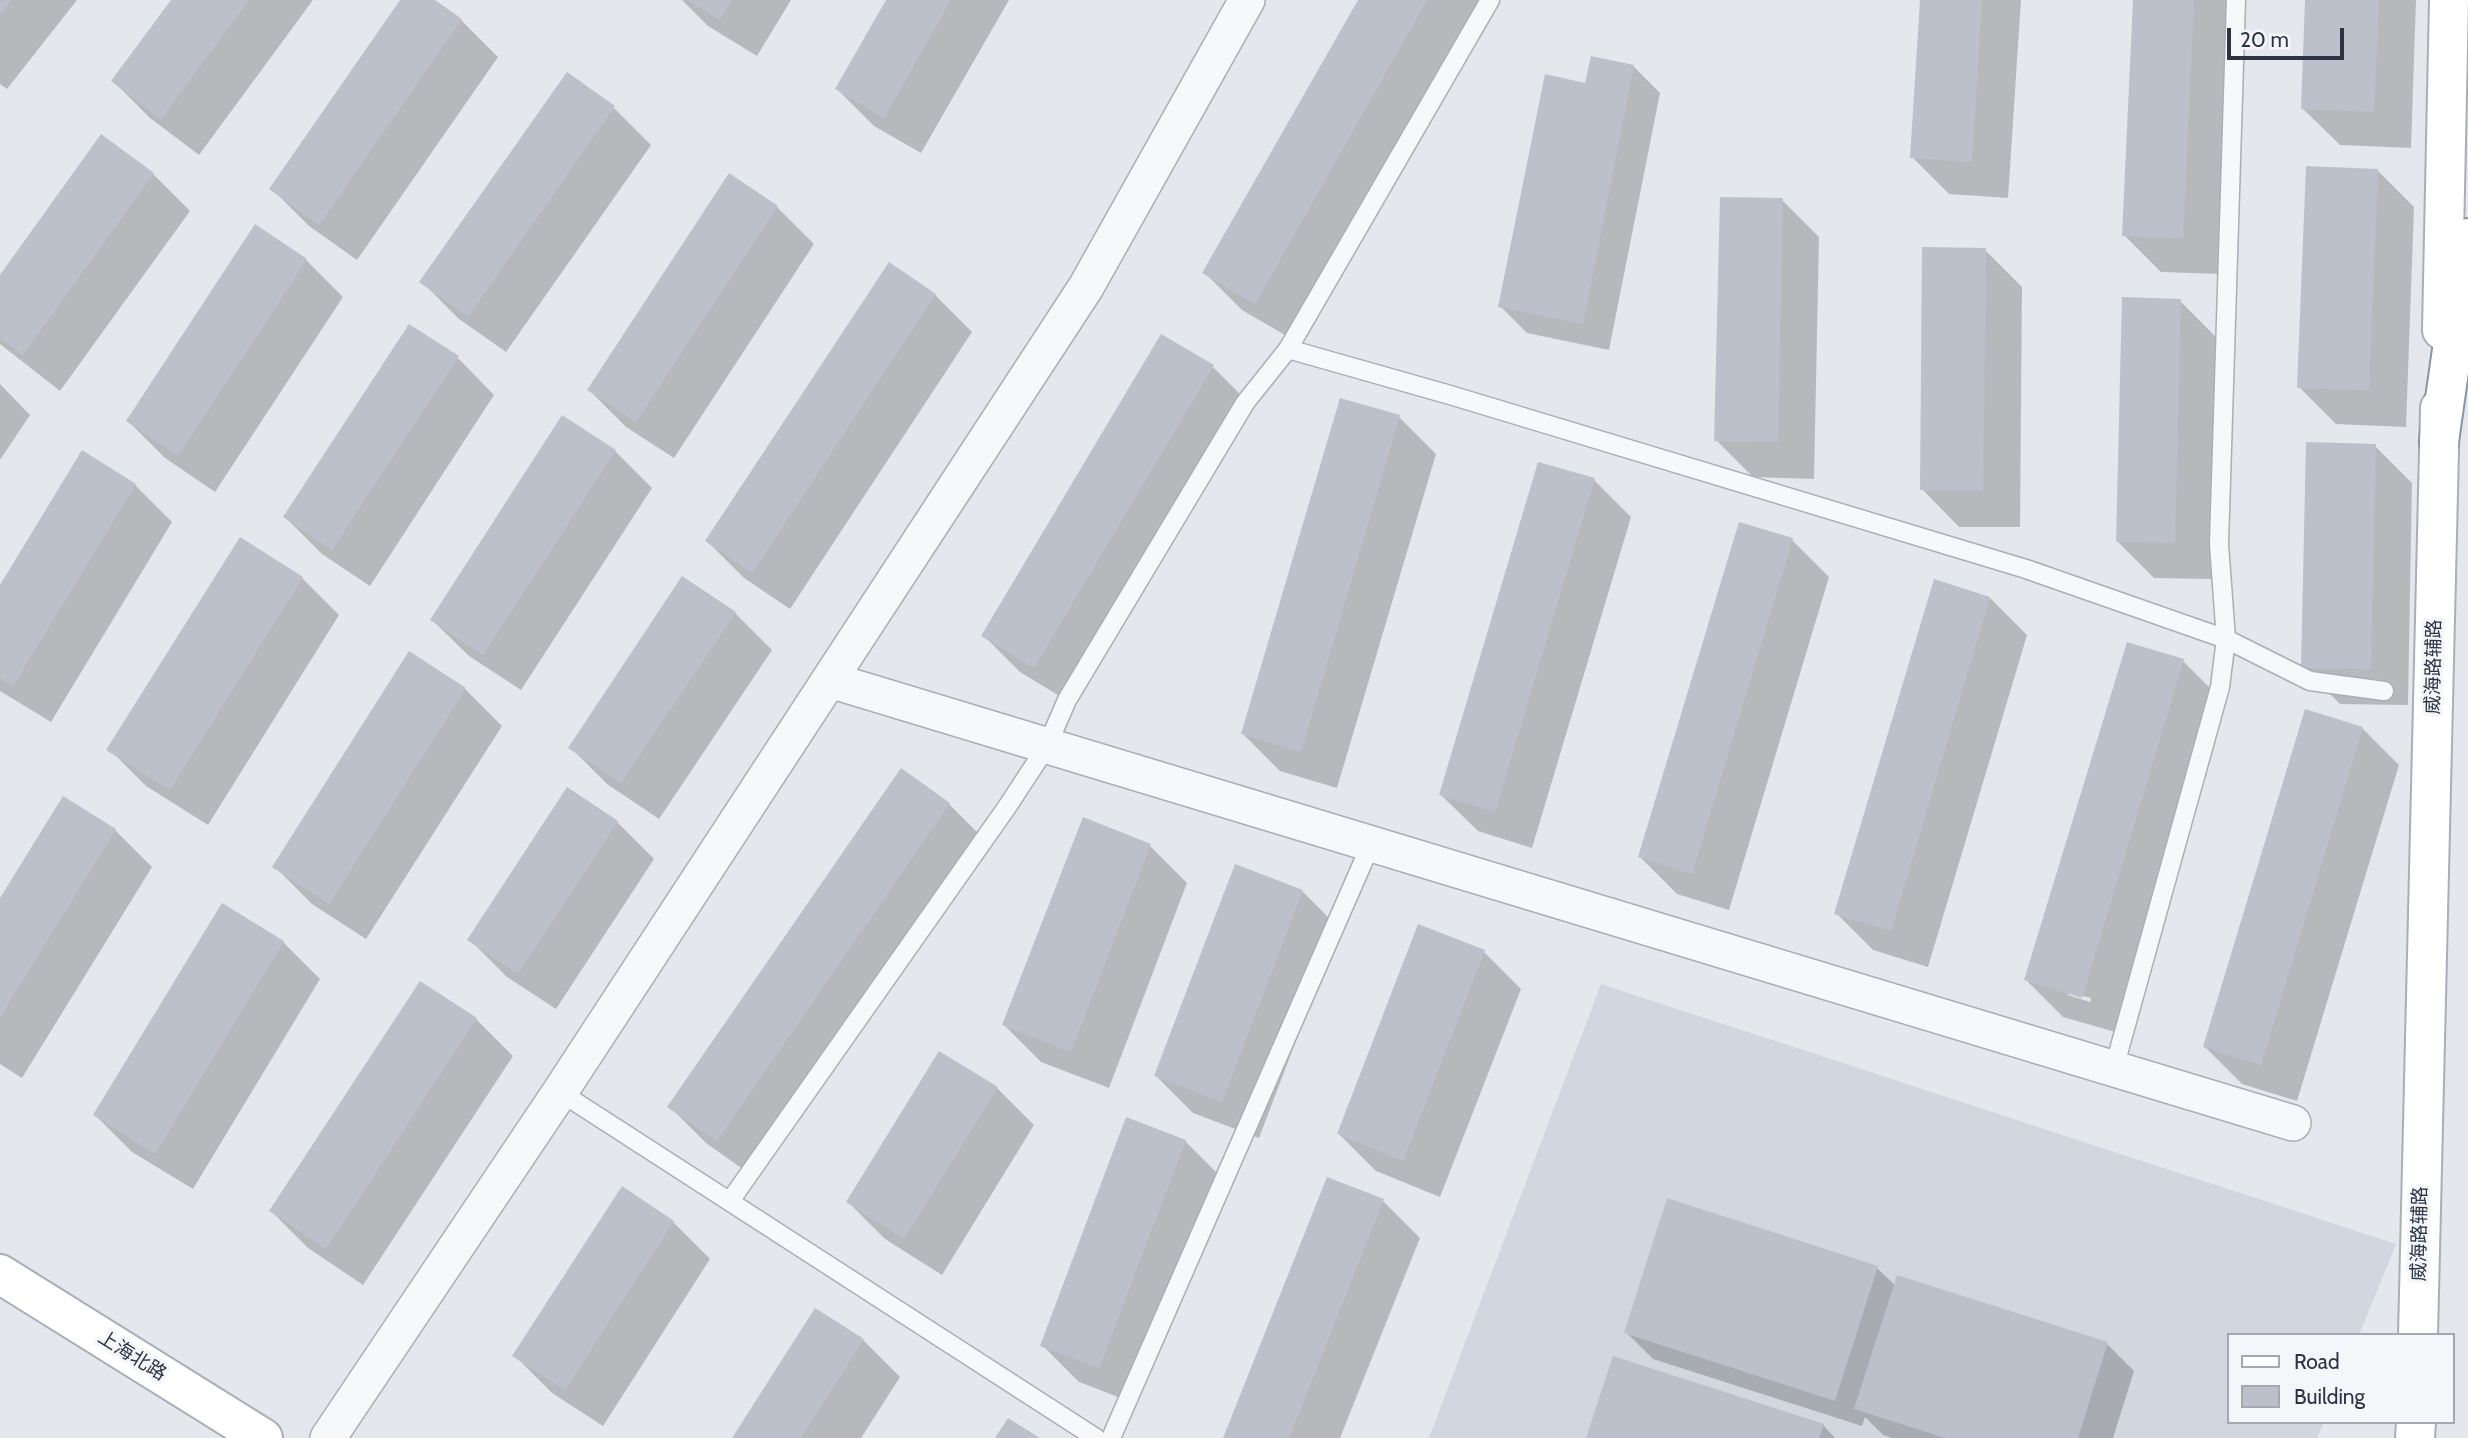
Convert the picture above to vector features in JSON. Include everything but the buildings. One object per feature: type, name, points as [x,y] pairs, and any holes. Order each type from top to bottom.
[{"type":"main road","name":"威海路辅路","points":[[2418,1333],[2449,0]]},
{"type":"main road","points":[[2439,441],[2468,238]]},
{"type":"main road","name":"上海北路","points":[[0,1274],[263,1438]]},
{"type":"street","points":[[328,1438],[560,1092],[1086,287],[1247,0]]},
{"type":"street","points":[[830,680],[2293,1122]]},
{"type":"lane","points":[[730,1201],[1047,746],[1067,700],[1245,403],[1288,349],[1490,0]]},
{"type":"lane","points":[[2114,1068],[2220,687],[2226,639],[2219,544],[2236,0]]},
{"type":"lane","points":[[1288,349],[2026,569],[2226,639],[2309,681],[2384,691]]},
{"type":"lane","points":[[1111,1438],[1371,844]]},
{"type":"lane","points":[[560,1092],[1096,1438]]},
{"type":"shaded area","points":[[1601,984],[2396,1244],[2360,1333],[2226,1333],[2226,1424],[2323,1424],[2317,1438],[1429,1438]]}]
